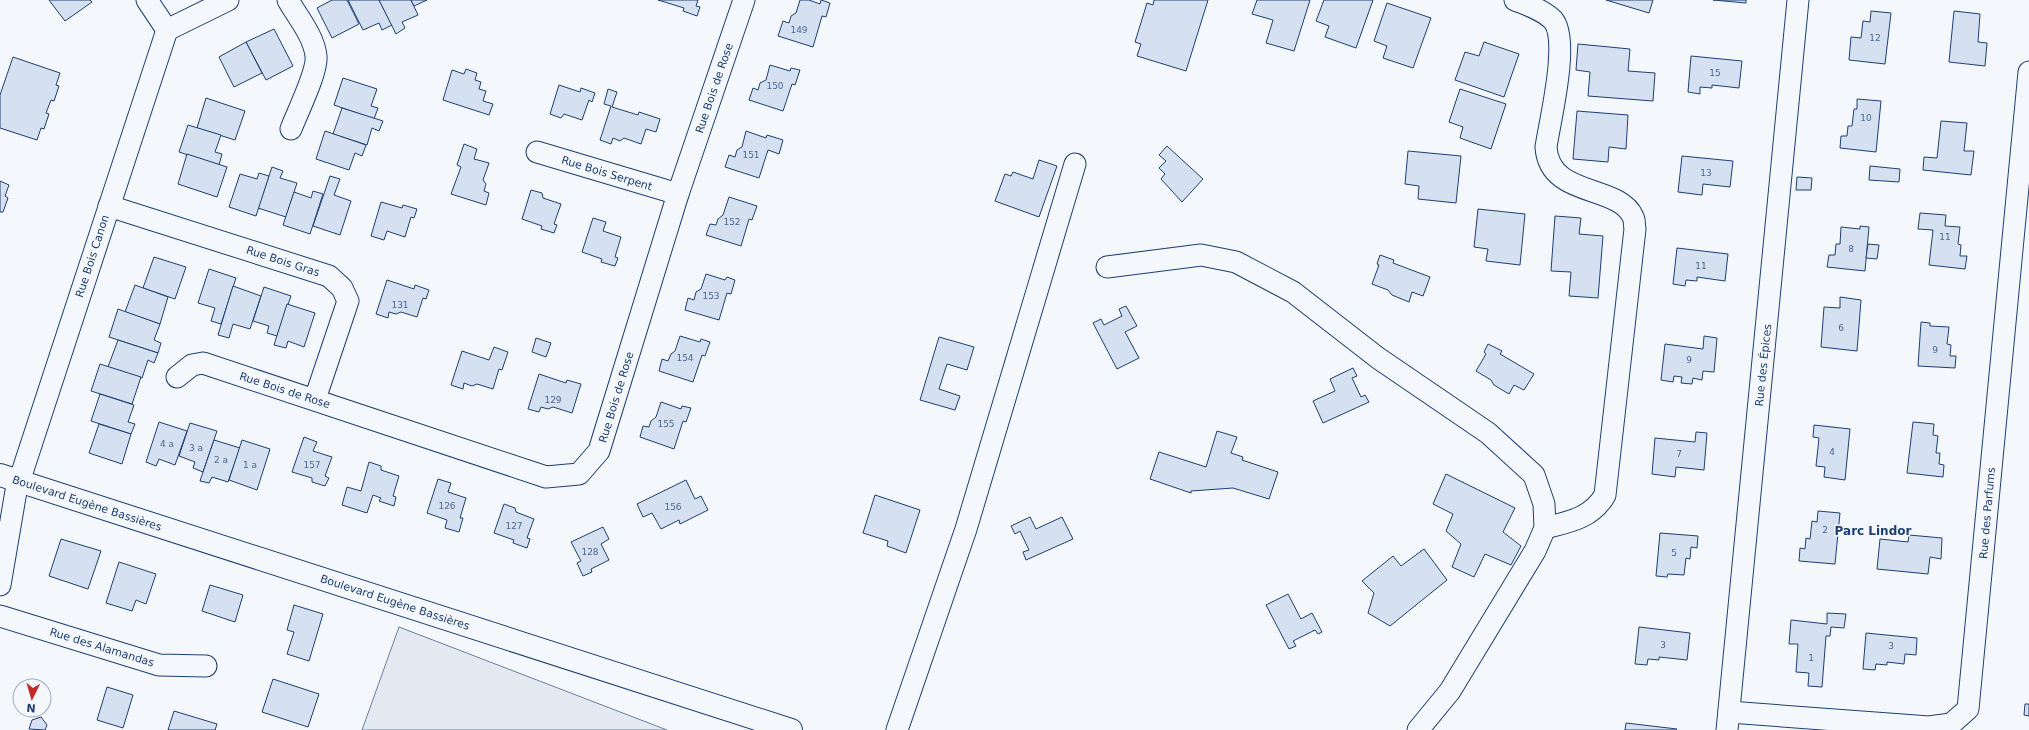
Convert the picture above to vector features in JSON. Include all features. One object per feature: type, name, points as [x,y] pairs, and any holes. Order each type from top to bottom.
[{"type":"street","points":[[147,0],[167,30],[228,0]]},
{"type":"street","points":[[288,0],[311,42],[316,56],[315,67],[291,129]]},
{"type":"street","name":"Rue Bois de Rose","points":[[177,378],[192,365],[203,363],[546,477],[579,474],[599,451],[678,194],[744,0]]},
{"type":"street","points":[[1515,0],[1537,9],[1553,20],[1560,34],[1561,50],[1546,147],[1549,163],[1560,176],[1614,200],[1627,208],[1634,217],[1635,229],[1605,494],[1593,510],[1582,517],[1545,528]]},
{"type":"street","name":"Rue des Épices","points":[[1728,721],[1798,0]]},
{"type":"street","name":"Rue Bois Canon","points":[[0,585],[10,478],[109,206],[167,30]]},
{"type":"street","name":"Rue des Parfums","points":[[1728,721],[1929,727],[1952,724],[1968,708],[2029,72]]},
{"type":"street","name":"Rue Bois Serpent","points":[[537,152],[678,194]]},
{"type":"street","points":[[897,730],[966,529],[1075,164]]},
{"type":"street","name":"Rue Bois Gras","points":[[109,206],[329,276],[342,288],[348,301],[315,399]]},
{"type":"street","points":[[1107,267],[1201,255],[1236,262],[1293,292],[1378,358],[1488,433],[1534,475],[1544,504],[1545,528],[1536,551],[1450,691],[1418,730]]},
{"type":"street","name":"Boulevard Eugène Bassières","points":[[10,478],[791,730]]},
{"type":"street","name":"Rue des Alamandas","points":[[0,616],[159,665],[206,666]]},
{"type":"shaded area","points":[[399,627],[667,730],[362,730]]},
{"type":"building","points":[[49,0],[90,0],[92,2],[65,21]]},
{"type":"building","points":[[332,0],[347,0],[359,24],[332,38],[317,8]]},
{"type":"building","points":[[348,0],[379,0],[392,25],[382,30],[379,23],[363,30]]},
{"type":"building","points":[[379,0],[411,0],[418,15],[402,22],[405,28],[396,34]]},
{"type":"building","points":[[411,0],[427,0],[414,6]]},
{"type":"building","points":[[658,0],[698,0],[696,6],[700,7],[697,16],[683,11],[684,8]]},
{"type":"building","points":[[800,0],[809,0],[820,4],[821,0],[830,3],[826,17],[822,16],[813,47],[778,36],[783,21],[789,23],[791,16],[796,13]]},
{"type":"building","points":[[1154,0],[1208,0],[1186,71],[1137,56],[1141,44],[1135,42],[1147,3],[1153,5]]},
{"type":"building","points":[[1257,0],[1310,0],[1294,51],[1266,43],[1273,20],[1252,14]]},
{"type":"building","points":[[1324,0],[1373,0],[1356,48],[1325,37],[1329,26],[1316,21]]},
{"type":"building","points":[[1606,0],[1653,0],[1649,13]]},
{"type":"building","points":[[1713,0],[1746,0],[1746,3]]},
{"type":"building","points":[[1387,3],[1431,18],[1413,68],[1383,58],[1387,46],[1374,41]]},
{"type":"building","points":[[1871,11],[1891,13],[1885,64],[1849,60],[1851,37],[1861,38],[1863,21],[1870,22]]},
{"type":"building","points":[[1954,11],[1980,14],[1978,42],[1987,43],[1985,66],[1949,62]]},
{"type":"building","points":[[274,29],[293,66],[266,80],[246,42]]},
{"type":"building","points":[[246,42],[262,73],[234,87],[219,57]]},
{"type":"building","points":[[1484,42],[1519,54],[1504,97],[1455,80],[1465,52],[1479,56]]},
{"type":"building","points":[[1578,44],[1630,49],[1628,71],[1655,73],[1653,101],[1588,96],[1590,72],[1576,70]]},
{"type":"building","points":[[1691,56],[1742,61],[1739,88],[1712,85],[1712,88],[1700,87],[1700,94],[1688,92]]},
{"type":"building","points":[[13,57],[60,73],[56,85],[59,86],[54,101],[51,100],[46,113],[49,114],[44,129],[41,128],[37,140],[0,128],[0,95]]},
{"type":"building","points":[[770,65],[790,71],[791,68],[800,70],[795,85],[792,84],[783,111],[749,100],[753,88],[758,90],[760,83],[766,80]]},
{"type":"building","points":[[466,69],[477,73],[475,80],[481,82],[479,89],[486,91],[483,101],[493,104],[489,115],[443,100],[452,70],[464,74]]},
{"type":"building","points":[[343,78],[377,89],[371,106],[378,108],[374,119],[334,105]]},
{"type":"building","points":[[559,85],[580,92],[581,88],[595,93],[592,102],[589,100],[582,120],[564,114],[561,118],[550,114]]},
{"type":"building","points":[[608,89],[617,92],[612,107],[638,115],[639,112],[660,119],[656,132],[646,129],[641,144],[624,138],[620,141],[613,138],[611,144],[600,140],[611,106],[604,104]]},
{"type":"building","points":[[1460,89],[1506,104],[1491,149],[1460,138],[1463,127],[1449,122]]},
{"type":"building","points":[[206,98],[245,111],[235,140],[197,128]]},
{"type":"building","points":[[1857,99],[1881,101],[1876,152],[1840,148],[1841,136],[1847,136],[1848,126],[1852,126],[1854,109],[1857,109]]},
{"type":"building","points":[[342,108],[383,121],[379,131],[372,128],[367,145],[333,134]]},
{"type":"building","points":[[1577,111],[1628,115],[1626,149],[1609,147],[1608,162],[1573,159]]},
{"type":"building","points":[[1941,121],[1967,123],[1964,151],[1974,151],[1971,175],[1923,170],[1924,157],[1937,158]]},
{"type":"building","points":[[188,125],[221,135],[215,152],[222,154],[219,165],[179,152]]},
{"type":"building","points":[[325,131],[366,145],[362,156],[355,153],[349,170],[316,159]]},
{"type":"building","points":[[746,131],[766,138],[767,135],[783,140],[779,154],[768,150],[759,178],[725,167],[729,155],[735,157],[737,150],[742,147]]},
{"type":"building","points":[[464,144],[477,149],[474,159],[489,163],[483,180],[486,184],[484,191],[489,193],[486,205],[451,194],[461,167],[457,165]]},
{"type":"building","points":[[1167,146],[1203,179],[1182,202],[1161,179],[1165,174],[1159,168],[1166,161],[1159,155]]},
{"type":"building","points":[[1408,151],[1461,156],[1456,203],[1418,199],[1419,186],[1405,184]]},
{"type":"building","points":[[187,154],[227,167],[217,197],[178,184]]},
{"type":"building","points":[[1682,156],[1733,161],[1730,187],[1703,184],[1702,195],[1678,192]]},
{"type":"building","points":[[1039,160],[1057,166],[1039,217],[995,201],[1005,174],[1011,176],[1013,172],[1033,179]]},
{"type":"building","points":[[1870,166],[1900,169],[1899,182],[1869,180]]},
{"type":"building","points":[[272,167],[283,171],[280,178],[297,183],[286,217],[258,208]]},
{"type":"building","points":[[259,173],[269,176],[256,216],[229,207],[240,174],[257,179]]},
{"type":"building","points":[[330,176],[340,179],[334,195],[351,201],[340,235],[313,226]]},
{"type":"building","points":[[1797,177],[1812,178],[1811,190],[1796,190]]},
{"type":"building","points":[[0,181],[9,185],[5,196],[8,198],[3,212],[0,212]]},
{"type":"building","points":[[531,190],[542,193],[543,198],[561,204],[554,224],[557,225],[554,233],[541,229],[542,226],[522,219]]},
{"type":"building","points":[[313,191],[323,194],[310,234],[283,225],[294,192],[311,198]]},
{"type":"building","points":[[729,197],[757,206],[752,220],[749,219],[741,246],[706,235],[710,224],[716,225],[718,219],[723,215]]},
{"type":"building","points":[[381,202],[402,208],[403,205],[417,209],[414,218],[411,217],[405,237],[387,231],[384,240],[371,236]]},
{"type":"building","points":[[1478,209],[1525,214],[1520,265],[1486,261],[1488,249],[1474,247]]},
{"type":"building","points":[[1920,213],[1946,215],[1945,226],[1960,227],[1958,244],[1961,245],[1960,256],[1967,256],[1965,269],[1929,265],[1933,230],[1918,229]]},
{"type":"building","points":[[1555,216],[1581,218],[1579,234],[1603,236],[1598,298],[1569,296],[1571,272],[1551,271]]},
{"type":"building","points":[[593,218],[606,222],[603,231],[621,237],[615,257],[618,258],[615,266],[601,262],[602,259],[582,252]]},
{"type":"building","points":[[1860,226],[1869,227],[1865,271],[1827,267],[1829,255],[1835,255],[1836,244],[1840,244],[1841,227],[1860,229]]},
{"type":"building","points":[[1868,244],[1879,245],[1877,259],[1866,258]]},
{"type":"building","points":[[1677,248],[1728,254],[1725,281],[1697,277],[1697,281],[1686,280],[1685,286],[1673,284]]},
{"type":"building","points":[[1380,255],[1394,260],[1393,263],[1430,277],[1423,296],[1412,292],[1409,302],[1392,295],[1388,290],[1372,284],[1379,265],[1377,264]]},
{"type":"building","points":[[154,257],[186,267],[175,299],[143,288]]},
{"type":"building","points":[[209,269],[236,278],[221,324],[211,321],[215,308],[198,303]]},
{"type":"building","points":[[706,274],[725,280],[727,277],[735,280],[731,294],[727,293],[719,320],[685,310],[688,298],[694,300],[696,292],[701,289]]},
{"type":"building","points":[[387,280],[414,289],[415,285],[429,290],[426,299],[423,298],[417,317],[401,312],[396,314],[389,312],[388,318],[376,314]]},
{"type":"building","points":[[135,285],[168,297],[160,324],[125,312]]},
{"type":"building","points":[[233,286],[261,296],[250,329],[233,324],[229,338],[218,335]]},
{"type":"building","points":[[264,287],[291,296],[277,336],[267,333],[269,326],[253,321]]},
{"type":"building","points":[[1840,297],[1861,300],[1857,351],[1821,347],[1824,307],[1840,308]]},
{"type":"building","points":[[287,304],[315,313],[304,347],[288,341],[286,348],[274,345]]},
{"type":"building","points":[[1126,306],[1137,326],[1125,332],[1139,358],[1117,369],[1093,323],[1101,319],[1104,325],[1122,316],[1119,309]]},
{"type":"building","points":[[118,309],[160,324],[154,340],[161,343],[158,353],[109,337]]},
{"type":"building","points":[[1921,322],[1930,323],[1930,326],[1949,327],[1947,344],[1951,345],[1950,356],[1956,356],[1955,368],[1918,366]]},
{"type":"building","points":[[680,336],[700,342],[701,339],[710,342],[705,356],[702,355],[693,382],[659,371],[662,359],[668,361],[671,354],[675,351]]},
{"type":"building","points":[[1704,336],[1717,338],[1714,372],[1703,371],[1702,380],[1693,378],[1692,384],[1681,383],[1682,377],[1674,376],[1673,382],[1661,380],[1665,344],[1703,349]]},
{"type":"building","points":[[939,337],[974,347],[967,370],[947,364],[939,389],[960,396],[955,410],[920,400]]},
{"type":"building","points":[[536,338],[551,343],[546,357],[532,352]]},
{"type":"building","points":[[118,340],[158,353],[154,363],[148,360],[142,378],[108,367]]},
{"type":"building","points":[[1488,344],[1502,351],[1500,354],[1534,374],[1524,390],[1514,385],[1509,394],[1476,371],[1486,354],[1484,352]]},
{"type":"building","points":[[494,347],[508,352],[502,370],[499,369],[493,389],[477,384],[472,386],[464,383],[463,389],[451,385],[462,351],[489,360]]},
{"type":"building","points":[[100,364],[141,377],[132,404],[91,391]]},
{"type":"building","points":[[1353,368],[1357,376],[1352,378],[1361,397],[1365,395],[1369,402],[1323,423],[1313,401],[1335,391],[1330,379]]},
{"type":"building","points":[[539,374],[566,383],[567,380],[581,384],[572,413],[553,407],[548,409],[541,407],[539,412],[528,409]]},
{"type":"building","points":[[100,394],[134,405],[128,422],[135,424],[131,434],[91,421]]},
{"type":"building","points":[[661,402],[681,409],[682,406],[691,408],[686,422],[683,421],[674,449],[640,437],[643,426],[649,427],[651,421],[656,417]]},
{"type":"building","points":[[159,422],[187,431],[175,465],[159,459],[156,466],[146,462]]},
{"type":"building","points":[[1913,422],[1934,424],[1933,435],[1938,436],[1936,453],[1940,453],[1939,464],[1944,465],[1943,477],[1907,473]]},
{"type":"building","points":[[190,423],[217,431],[203,472],[193,468],[195,462],[179,456]]},
{"type":"building","points":[[99,424],[131,434],[122,464],[89,453]]},
{"type":"building","points":[[1814,425],[1850,429],[1845,480],[1824,477],[1825,467],[1816,466],[1819,438],[1813,437]]},
{"type":"building","points":[[1217,431],[1237,437],[1231,453],[1243,457],[1242,460],[1278,472],[1269,499],[1233,488],[1191,491],[1191,493],[1150,479],[1159,452],[1206,467]]},
{"type":"building","points":[[1696,432],[1707,433],[1704,470],[1676,467],[1675,477],[1652,474],[1655,438],[1695,442]]},
{"type":"building","points":[[304,437],[317,442],[313,451],[332,457],[325,476],[329,478],[325,486],[312,482],[312,478],[292,472]]},
{"type":"building","points":[[214,440],[240,448],[228,482],[212,477],[209,483],[200,481]]},
{"type":"building","points":[[242,440],[270,449],[257,490],[229,480]]},
{"type":"building","points":[[369,462],[381,466],[381,470],[399,476],[393,496],[396,497],[394,506],[379,501],[381,498],[373,495],[367,513],[342,505],[347,487],[361,491]]},
{"type":"building","points":[[1446,474],[1515,508],[1503,532],[1521,546],[1511,565],[1485,554],[1474,577],[1452,567],[1461,544],[1446,531],[1453,514],[1433,504]]},
{"type":"building","points":[[438,479],[451,483],[448,492],[466,498],[460,518],[463,518],[459,532],[445,528],[447,520],[427,513]]},
{"type":"building","points":[[686,480],[695,499],[701,496],[708,510],[680,524],[679,520],[661,529],[652,513],[643,517],[637,504]]},
{"type":"building","points":[[875,495],[920,510],[906,553],[887,546],[888,541],[863,533]]},
{"type":"building","points":[[504,504],[515,508],[516,512],[534,519],[527,538],[530,539],[527,548],[513,543],[514,540],[494,533]]},
{"type":"building","points":[[1818,511],[1840,513],[1835,564],[1799,561],[1800,548],[1805,549],[1806,538],[1810,539],[1812,521],[1817,522]]},
{"type":"building","points":[[1030,517],[1036,529],[1062,517],[1073,539],[1026,560],[1023,552],[1029,550],[1020,531],[1015,534],[1011,526]]},
{"type":"building","points":[[603,527],[609,539],[601,544],[609,560],[591,569],[592,572],[583,576],[577,563],[581,561],[571,542]]},
{"type":"building","points":[[1660,533],[1698,536],[1697,548],[1691,547],[1690,559],[1686,558],[1684,575],[1668,574],[1667,577],[1656,576]]},
{"type":"building","points":[[1909,535],[1942,538],[1941,559],[1930,557],[1928,574],[1877,569],[1880,539],[1908,542]]},
{"type":"building","points":[[61,539],[101,551],[88,589],[49,576]]},
{"type":"building","points":[[1424,549],[1447,580],[1390,626],[1368,613],[1374,593],[1362,581],[1393,556],[1401,566]]},
{"type":"building","points":[[119,562],[156,574],[146,604],[136,600],[132,611],[106,603]]},
{"type":"building","points":[[210,585],[243,595],[235,622],[202,611]]},
{"type":"building","points":[[1288,594],[1301,619],[1312,613],[1322,632],[1318,634],[1315,630],[1293,641],[1296,646],[1289,649],[1266,605]]},
{"type":"building","points":[[294,605],[323,614],[309,661],[287,654],[294,632],[287,630]]},
{"type":"building","points":[[1827,613],[1846,614],[1844,628],[1831,627],[1830,636],[1826,636],[1822,687],[1808,686],[1809,673],[1796,672],[1798,644],[1789,644],[1791,620],[1827,624]]},
{"type":"building","points":[[1639,627],[1690,633],[1687,660],[1659,657],[1659,660],[1648,659],[1647,665],[1635,664]]},
{"type":"building","points":[[1866,633],[1917,638],[1916,655],[1905,654],[1904,664],[1887,662],[1887,665],[1876,664],[1875,670],[1863,669]]},
{"type":"building","points":[[273,679],[319,694],[308,727],[262,712]]},
{"type":"building","points":[[107,687],[133,695],[123,728],[97,720]]},
{"type":"building","points":[[2025,704],[2029,704],[2029,716],[2024,715]]},
{"type":"building","points":[[174,711],[217,724],[215,730],[168,730]]},
{"type":"building","points":[[42,718],[47,725],[45,730],[29,729],[32,720]]},
{"type":"building","points":[[1626,723],[1677,729],[1625,730]]},
{"type":"district","name":"Parc Lindor","points":[[1873,531]]}]
